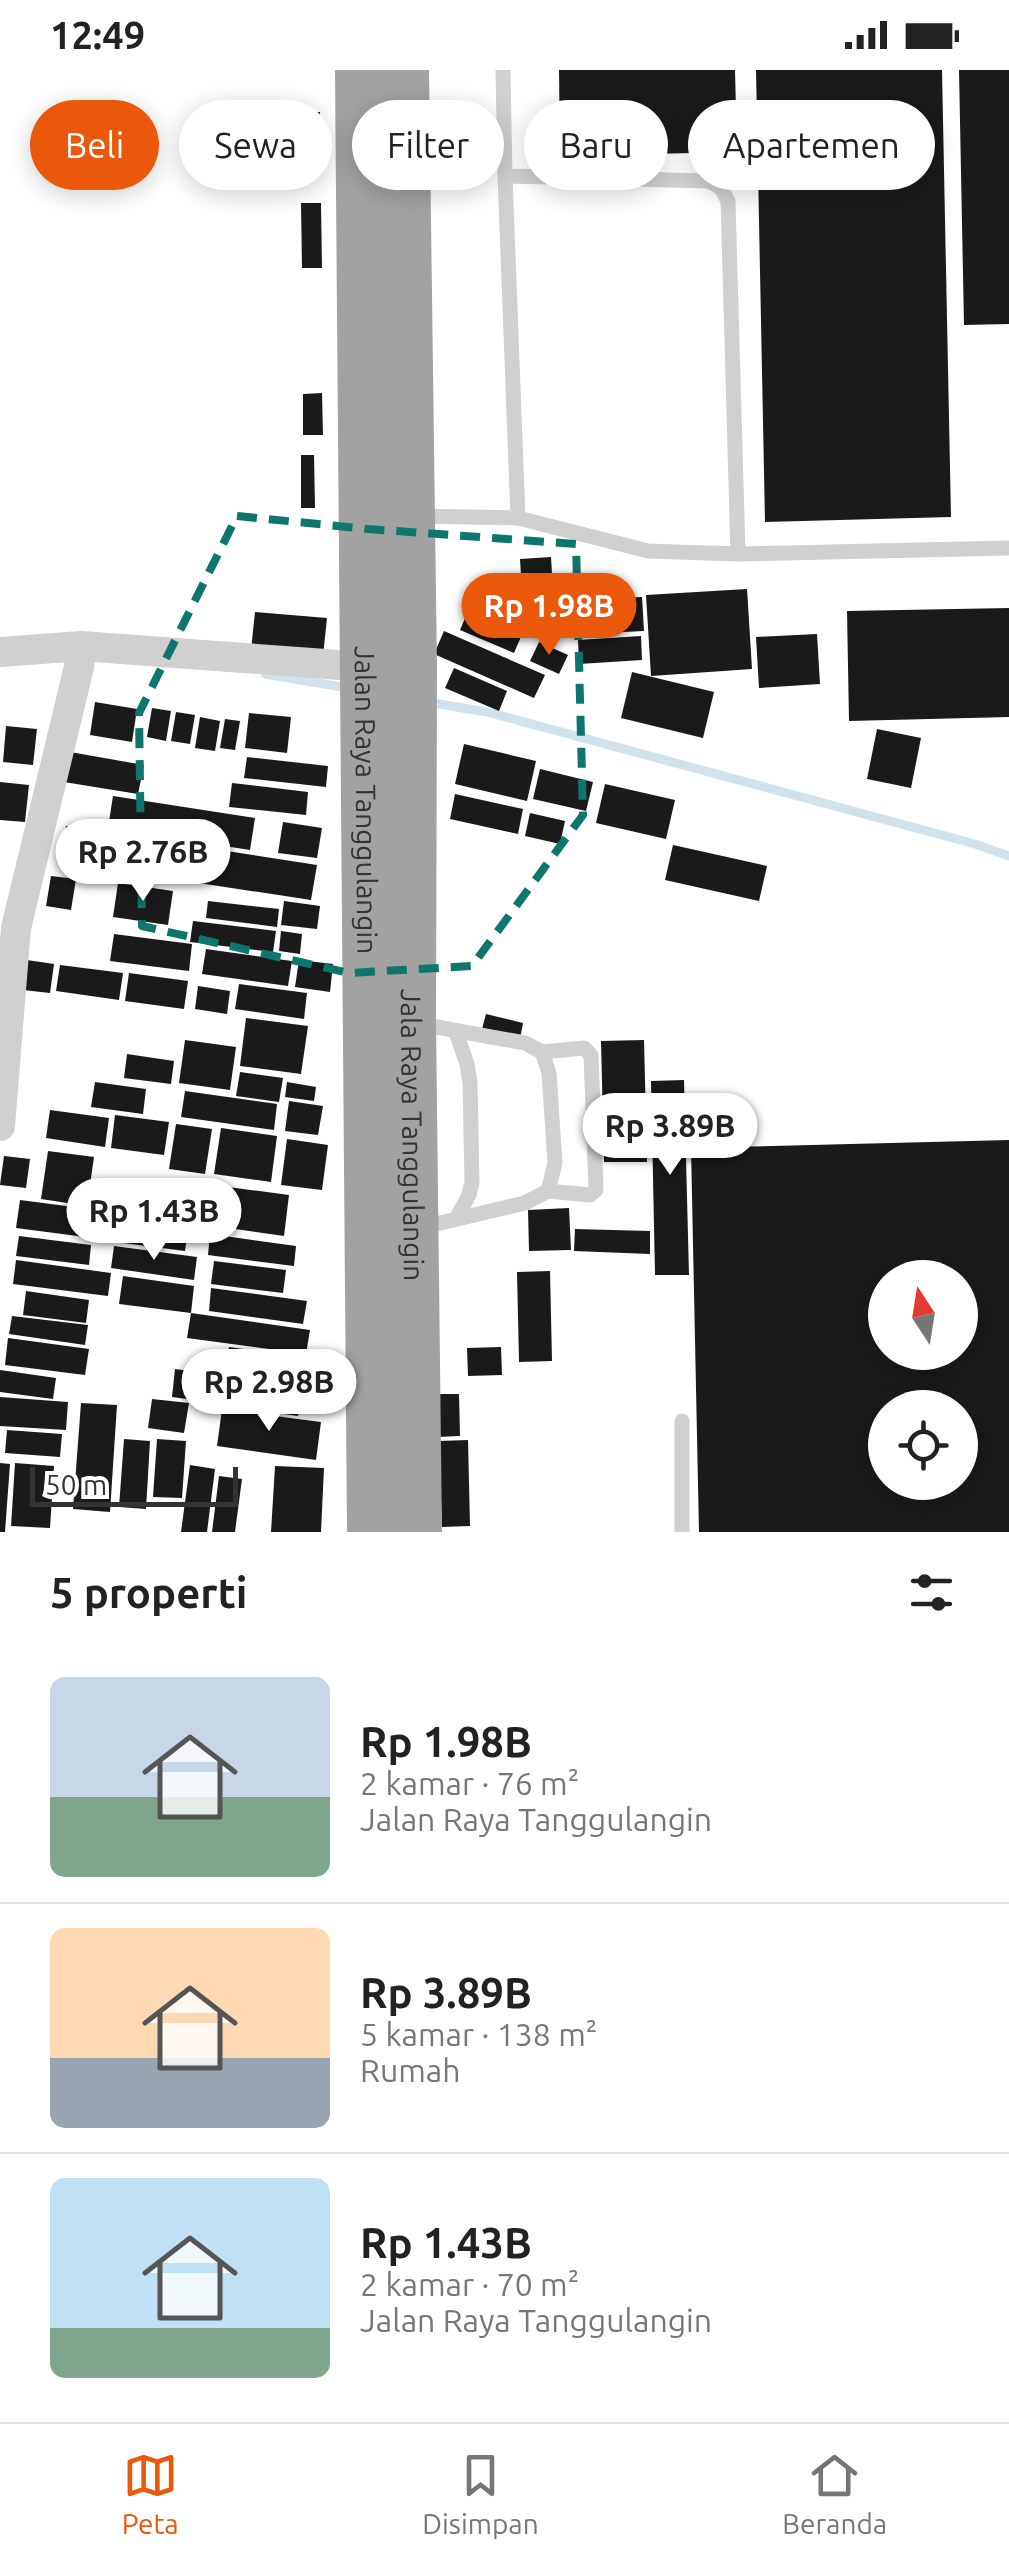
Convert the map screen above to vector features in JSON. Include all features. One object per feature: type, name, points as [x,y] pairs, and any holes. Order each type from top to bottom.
[{"type":"highway","name":"Jalan Raya Tanggulangin","points":[[360,70],[382,672]]},
{"type":"highway","name":"Jalan Raya Tanggulangin","points":[[382,672],[410,516],[404,70]]},
{"type":"highway","points":[[382,672],[389,735]]},
{"type":"highway","name":"Jalan Raya Tanggulangin","points":[[372,1532],[389,735]]},
{"type":"highway","name":"Jala Raya Tanggulangin","points":[[389,735],[433,1027],[434,1224],[417,1532]]},
{"type":"street","points":[[0,652],[382,672]]},
{"type":"street","points":[[0,1126],[16,928],[79,659]]},
{"type":"lane","points":[[503,70],[518,518]]},
{"type":"lane","points":[[505,176],[709,181],[721,188],[728,201],[738,554]]},
{"type":"lane","points":[[410,516],[518,518],[648,551],[738,554],[1009,548]]},
{"type":"lane","points":[[433,1027],[525,1043],[542,1052],[584,1048],[591,1055],[596,1190],[590,1194],[548,1191],[525,1203],[434,1224]]},
{"type":"lane","points":[[542,1052],[549,1072],[555,1163],[548,1191]]},
{"type":"lane","points":[[682,1421],[682,1532]]},
{"type":"highlighted area","points":[[237,516],[576,544],[583,815],[472,966],[349,973],[142,926],[139,713]]},
{"type":"building","points":[[559,70],[735,70],[736,100],[688,100],[688,153],[668,154],[668,100],[559,100]]},
{"type":"building","points":[[756,70],[942,70],[951,517],[765,522],[758,190],[935,190],[935,100],[757,100]]},
{"type":"building","points":[[959,70],[1009,70],[1009,324],[964,325]]},
{"type":"building","points":[[301,203],[321,203],[322,268],[302,268]]},
{"type":"building","points":[[322,393],[323,435],[303,435],[303,394]]},
{"type":"building","points":[[301,455],[314,455],[315,508],[301,508]]},
{"type":"building","points":[[551,557],[553,590],[522,592],[520,559]]},
{"type":"building","points":[[747,589],[752,669],[651,676],[646,595]]},
{"type":"building","points":[[642,597],[644,631],[583,634],[581,600]]},
{"type":"building","points":[[1009,608],[1009,717],[849,721],[847,611]]},
{"type":"building","points":[[469,609],[523,632],[514,653],[460,630]]},
{"type":"building","points":[[255,612],[327,618],[323,656],[251,650]]},
{"type":"building","points":[[444,631],[545,675],[534,698],[434,654]]},
{"type":"building","points":[[817,634],[820,684],[759,688],[756,637]]},
{"type":"building","points":[[641,636],[642,660],[579,664],[578,640]]},
{"type":"building","points":[[539,642],[568,655],[559,674],[530,661]]},
{"type":"building","points":[[454,668],[507,691],[499,711],[445,688]]},
{"type":"building","points":[[632,672],[714,692],[703,738],[621,718]]},
{"type":"building","points":[[95,702],[137,709],[132,742],[90,735]]},
{"type":"building","points":[[152,708],[171,711],[166,741],[147,737]]},
{"type":"building","points":[[176,712],[195,715],[190,744],[171,741]]},
{"type":"building","points":[[249,713],[291,717],[287,753],[245,748]]},
{"type":"building","points":[[200,717],[220,721],[215,751],[195,748]]},
{"type":"building","points":[[225,719],[240,721],[235,750],[220,748]]},
{"type":"building","points":[[6,726],[37,729],[33,765],[3,762]]},
{"type":"building","points":[[877,729],[921,738],[911,788],[867,779]]},
{"type":"building","points":[[464,744],[536,761],[527,801],[455,784]]},
{"type":"building","points":[[70,752],[144,765],[138,794],[64,782]]},
{"type":"building","points":[[247,757],[328,766],[326,787],[244,778]]},
{"type":"building","points":[[540,769],[593,782],[586,811],[533,799]]},
{"type":"building","points":[[0,782],[29,785],[25,822],[0,820]]},
{"type":"building","points":[[232,783],[308,792],[306,815],[229,807]]},
{"type":"building","points":[[605,784],[675,800],[666,839],[596,823]]},
{"type":"building","points":[[455,794],[523,809],[518,834],[450,819]]},
{"type":"building","points":[[113,796],[255,818],[250,850],[108,828]]},
{"type":"building","points":[[530,813],[565,821],[560,844],[525,836]]},
{"type":"building","points":[[283,822],[322,828],[317,858],[278,853]]},
{"type":"building","points":[[66,826],[317,865],[311,900],[61,862]]},
{"type":"building","points":[[673,845],[767,866],[759,901],[665,880]]},
{"type":"building","points":[[51,876],[76,879],[71,910],[46,906]]},
{"type":"building","points":[[118,883],[173,891],[168,925],[113,917]]},
{"type":"building","points":[[208,901],[279,909],[277,927],[206,918]]},
{"type":"building","points":[[284,901],[320,906],[317,929],[281,925]]},
{"type":"building","points":[[193,921],[276,931],[273,952],[190,942]]},
{"type":"building","points":[[281,931],[302,934],[300,954],[279,951]]},
{"type":"building","points":[[114,934],[192,944],[189,971],[110,961]]},
{"type":"building","points":[[206,949],[292,961],[288,986],[202,974]]},
{"type":"building","points":[[27,960],[54,964],[50,993],[23,990]]},
{"type":"building","points":[[299,960],[333,964],[330,992],[295,987]]},
{"type":"building","points":[[60,965],[123,973],[119,1000],[56,991]]},
{"type":"building","points":[[129,973],[188,981],[184,1009],[125,1001]]},
{"type":"building","points":[[239,984],[307,993],[304,1019],[235,1009]]},
{"type":"building","points":[[198,986],[230,991],[227,1014],[195,1009]]},
{"type":"building","points":[[486,1014],[523,1023],[520,1039],[482,1029]]},
{"type":"building","points":[[246,1018],[308,1026],[301,1074],[240,1066]]},
{"type":"building","points":[[185,1040],[236,1047],[230,1090],[179,1083]]},
{"type":"building","points":[[644,1040],[647,1162],[604,1162],[601,1041]]},
{"type":"building","points":[[127,1054],[174,1061],[171,1084],[124,1078]]},
{"type":"building","points":[[240,1072],[283,1078],[279,1102],[236,1096]]},
{"type":"building","points":[[684,1080],[689,1275],[655,1275],[651,1081]]},
{"type":"building","points":[[95,1082],[146,1089],[143,1114],[91,1107]]},
{"type":"building","points":[[287,1082],[316,1087],[314,1101],[285,1097]]},
{"type":"building","points":[[185,1091],[277,1104],[274,1130],[181,1117]]},
{"type":"building","points":[[289,1101],[323,1106],[318,1135],[285,1131]]},
{"type":"building","points":[[50,1110],[109,1118],[105,1147],[46,1138]]},
{"type":"building","points":[[115,1115],[169,1122],[164,1155],[111,1148]]},
{"type":"building","points":[[176,1124],[212,1129],[205,1174],[169,1169]]},
{"type":"building","points":[[221,1128],[277,1136],[271,1182],[214,1174]]},
{"type":"building","points":[[287,1139],[328,1145],[322,1190],[281,1185]]},
{"type":"building","points":[[1009,1140],[1009,1532],[699,1532],[691,1148]]},
{"type":"building","points":[[48,1151],[94,1157],[87,1206],[41,1199]]},
{"type":"building","points":[[4,1156],[30,1159],[26,1188],[0,1185]]},
{"type":"building","points":[[206,1184],[289,1195],[284,1236],[201,1224]]},
{"type":"building","points":[[20,1200],[97,1210],[93,1238],[16,1228]]},
{"type":"building","points":[[569,1208],[571,1250],[529,1251],[528,1210]]},
{"type":"building","points":[[111,1219],[188,1229],[185,1251],[108,1241]]},
{"type":"building","points":[[575,1229],[650,1231],[650,1254],[574,1251]]},
{"type":"building","points":[[210,1234],[296,1246],[294,1266],[208,1255]]},
{"type":"building","points":[[19,1236],[91,1245],[89,1265],[16,1256]]},
{"type":"building","points":[[114,1246],[197,1257],[194,1280],[111,1268]]},
{"type":"building","points":[[16,1260],[111,1273],[108,1296],[13,1284]]},
{"type":"building","points":[[214,1261],[286,1270],[283,1293],[211,1284]]},
{"type":"building","points":[[550,1271],[552,1361],[519,1362],[517,1272]]},
{"type":"building","points":[[123,1276],[194,1286],[191,1313],[119,1304]]},
{"type":"building","points":[[211,1288],[307,1301],[303,1324],[209,1311]]},
{"type":"building","points":[[26,1291],[89,1300],[86,1323],[23,1315]]},
{"type":"building","points":[[191,1313],[310,1330],[306,1354],[187,1338]]},
{"type":"building","points":[[12,1316],[88,1325],[85,1345],[9,1334]]},
{"type":"building","points":[[8,1338],[89,1349],[85,1375],[5,1365]]},
{"type":"building","points":[[229,1347],[302,1357],[298,1385],[225,1375]]},
{"type":"building","points":[[501,1347],[502,1375],[468,1376],[467,1348]]},
{"type":"building","points":[[175,1369],[212,1374],[208,1402],[172,1397]]},
{"type":"building","points":[[0,1370],[56,1378],[53,1399],[0,1392]]},
{"type":"building","points":[[216,1381],[301,1392],[298,1416],[212,1404]]},
{"type":"building","points":[[436,1394],[459,1394],[460,1436],[438,1437]]},
{"type":"building","points":[[0,1397],[68,1402],[66,1430],[0,1426]]},
{"type":"building","points":[[152,1399],[189,1403],[184,1433],[148,1428]]},
{"type":"building","points":[[81,1403],[117,1405],[110,1512],[73,1509]]},
{"type":"building","points":[[222,1409],[321,1422],[316,1460],[217,1446]]},
{"type":"building","points":[[7,1430],[62,1434],[60,1457],[5,1453]]},
{"type":"building","points":[[124,1439],[150,1441],[146,1509],[119,1507]]},
{"type":"building","points":[[157,1439],[186,1441],[182,1498],[153,1497]]},
{"type":"building","points":[[468,1440],[470,1526],[442,1527],[439,1441]]},
{"type":"building","points":[[0,1463],[10,1464],[5,1532],[0,1532]]},
{"type":"building","points":[[15,1463],[54,1466],[50,1528],[11,1526]]},
{"type":"building","points":[[190,1465],[215,1469],[207,1532],[181,1532]]},
{"type":"building","points":[[275,1466],[324,1468],[321,1532],[271,1532]]},
{"type":"building","points":[[219,1476],[242,1479],[235,1532],[212,1532]]},
{"type":"waterway","points":[[265,674],[348,688]]},
{"type":"waterway","points":[[427,702],[487,712],[1009,856]]}]
